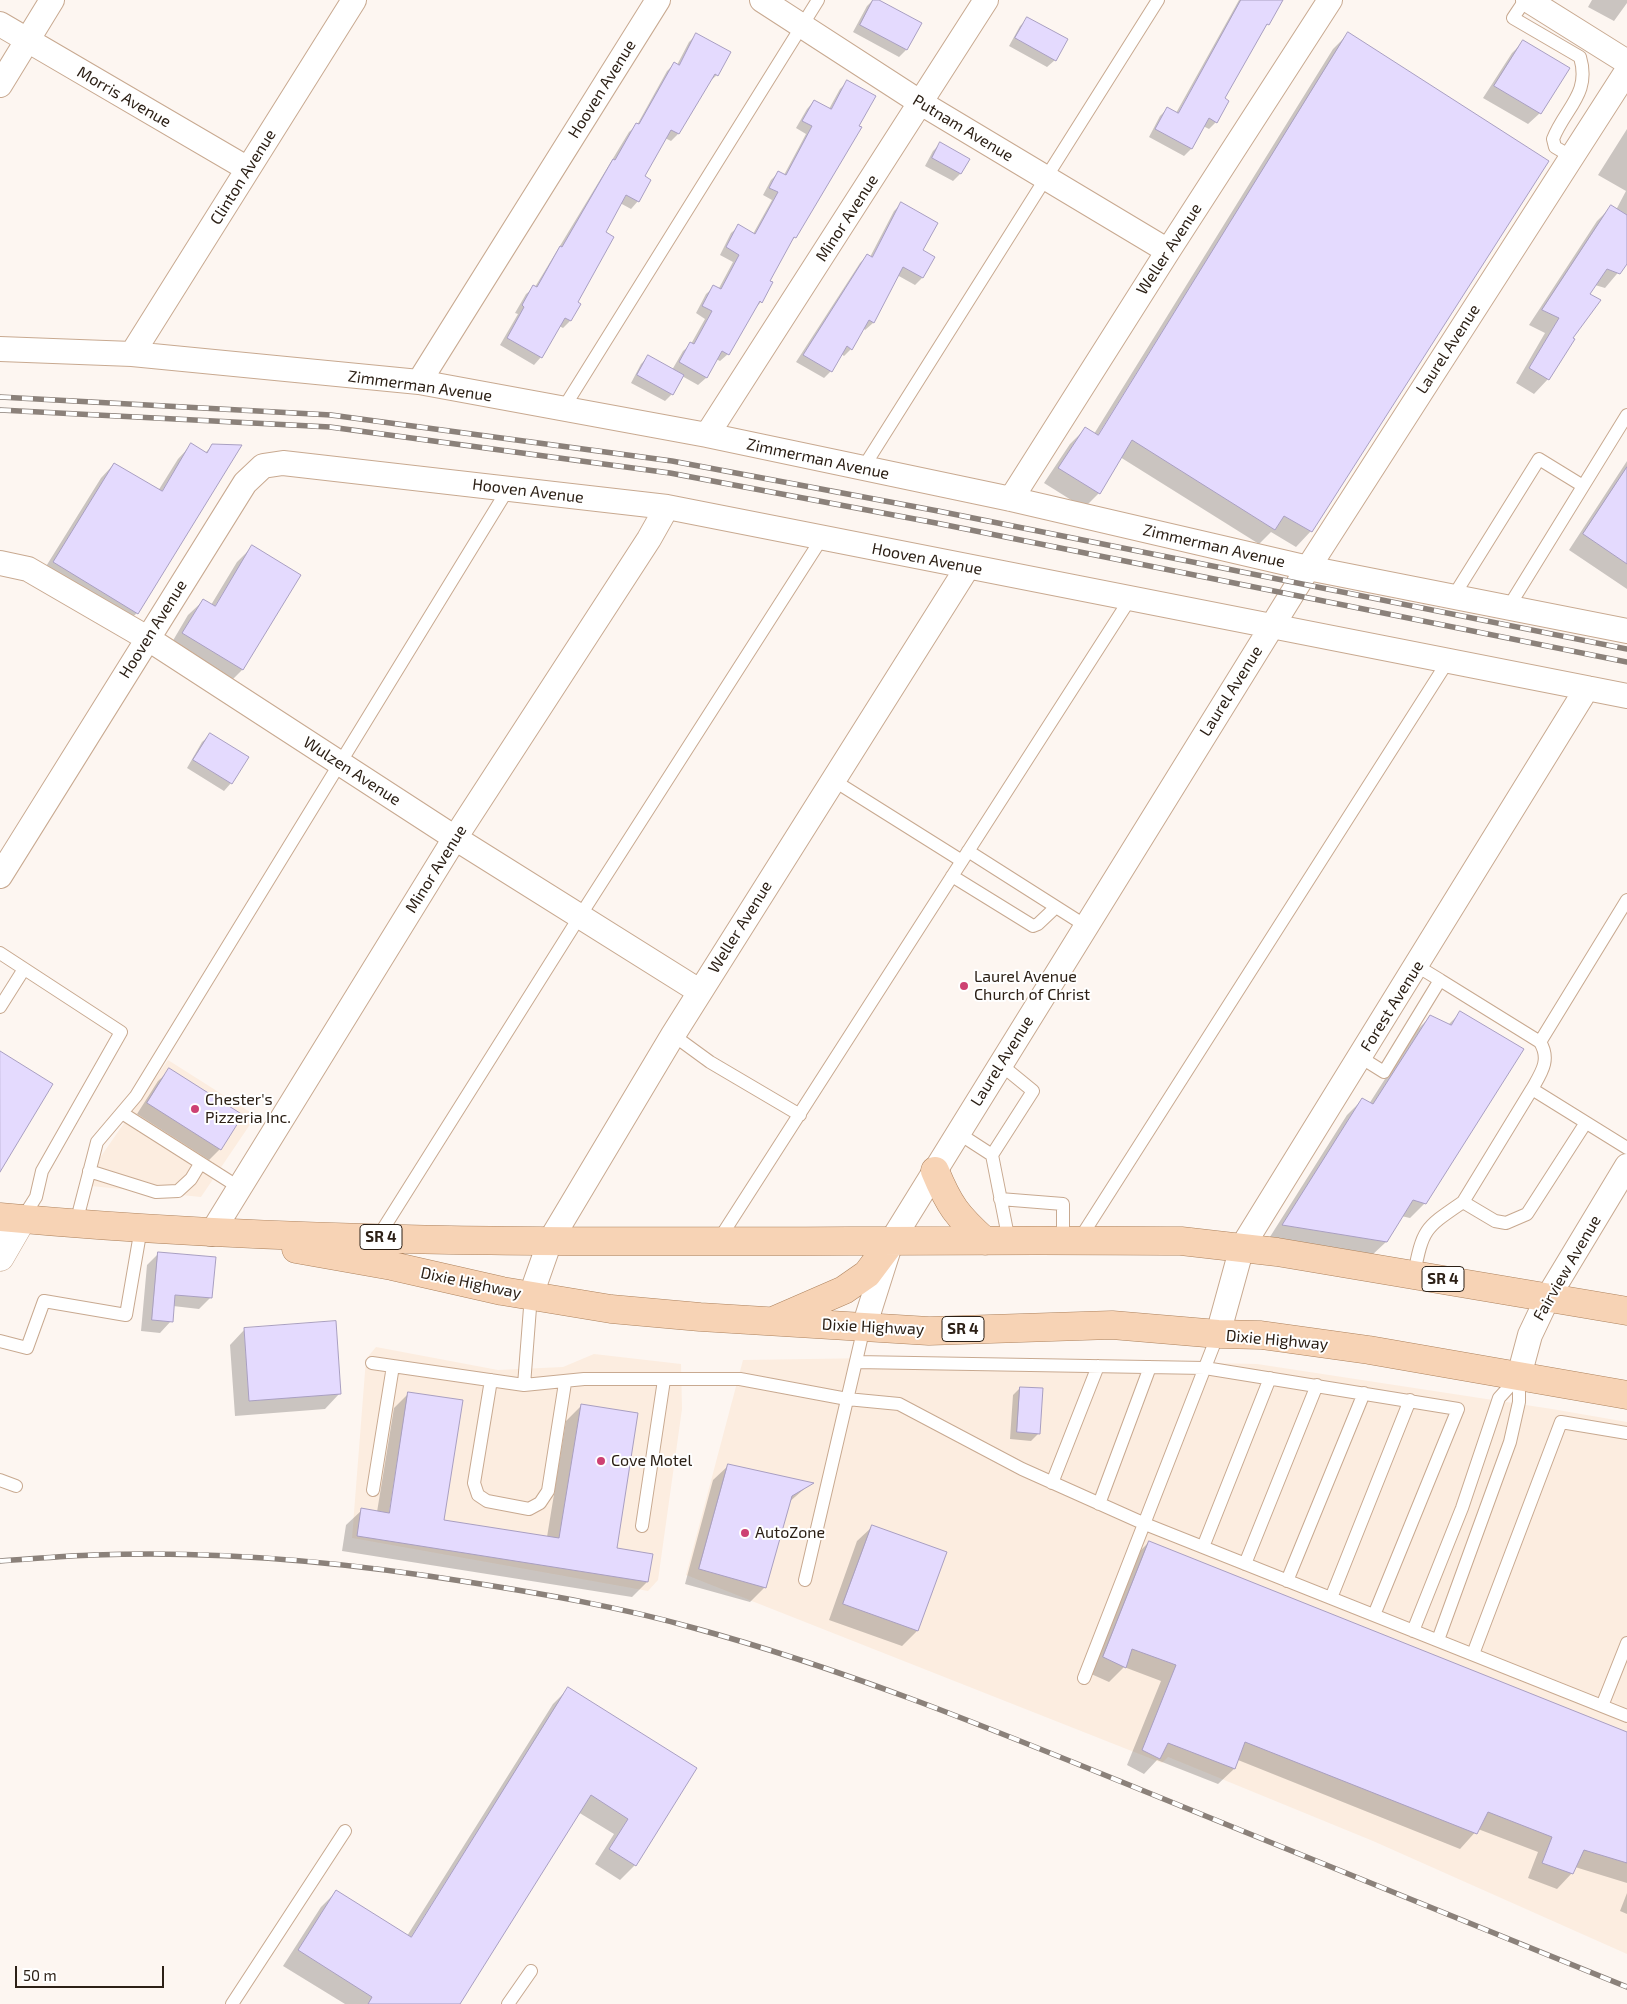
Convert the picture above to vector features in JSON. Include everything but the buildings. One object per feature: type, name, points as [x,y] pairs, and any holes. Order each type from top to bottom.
[{"type":"main road","points":[[935,1171],[948,1203],[964,1223],[997,1241]]},
{"type":"main road","name":"Dixie Highway","points":[[11,1218],[211,1234],[550,1241],[1181,1241],[1242,1247],[1414,1274],[1627,1311]]},
{"type":"main road","name":"Dixie Highway","points":[[211,1234],[392,1266],[531,1295],[611,1309],[929,1331],[1112,1325],[1218,1334],[1261,1335],[1627,1395]]},
{"type":"main road","points":[[772,1321],[844,1290],[867,1274],[891,1242]]},
{"type":"street","points":[[0,85],[52,0]]},
{"type":"street","name":"Clinton Avenue","points":[[132,354],[354,0]]},
{"type":"street","name":"Hooven Avenue","points":[[420,382],[658,0]]},
{"type":"street","name":"Putnam Avenue","points":[[762,0],[921,103],[1168,251]]},
{"type":"street","name":"Minor Avenue","points":[[707,435],[986,0]]},
{"type":"street","name":"Weller Avenue","points":[[1011,499],[1330,0]]},
{"type":"street","points":[[1526,0],[1627,62]]},
{"type":"street","name":"Morris Avenue","points":[[0,24],[248,170]]},
{"type":"street","name":"Laurel Avenue","points":[[864,1327],[891,1242],[1308,568],[1627,71]]},
{"type":"street","name":"Zimmerman Avenue","points":[[0,349],[132,354],[420,382],[707,435],[1011,499],[1308,568],[1627,630]]},
{"type":"street","name":"Hooven Avenue","points":[[0,876],[146,638],[245,483],[263,466],[283,463],[667,507],[1271,627]]},
{"type":"street","name":"Minor Avenue","points":[[211,1234],[455,838],[649,539],[667,507]]},
{"type":"street","name":"Wulzen Avenue","points":[[0,563],[28,569],[146,638],[455,838],[699,991]]},
{"type":"street","name":"Weller Avenue","points":[[531,1295],[550,1241],[699,991],[967,568]]},
{"type":"street","points":[[1271,627],[1627,696]]},
{"type":"street","name":"Forest Avenue","points":[[1218,1334],[1242,1247],[1587,688]]},
{"type":"street","name":"Fairview Avenue","points":[[1519,1376],[1530,1334],[1548,1297],[1627,1166]]},
{"type":"street","points":[[0,1257],[11,1218]]},
{"type":"lane","points":[[563,409],[818,0]]},
{"type":"lane","points":[[863,468],[1158,0]]},
{"type":"lane","points":[[1526,0],[1513,18],[1580,57],[1584,70],[1580,90],[1553,139],[1555,147],[1572,157]]},
{"type":"lane","points":[[1508,608],[1627,415]]},
{"type":"lane","points":[[1453,597],[1539,459],[1583,486]]},
{"type":"lane","points":[[76,1223],[97,1142],[136,1096],[508,489]]},
{"type":"lane","points":[[378,1237],[580,916],[822,538]]},
{"type":"lane","points":[[718,1241],[1130,599]]},
{"type":"lane","points":[[1071,1240],[1448,661]]},
{"type":"lane","points":[[833,780],[1086,926]]},
{"type":"lane","points":[[952,876],[1033,926],[1038,924],[1056,907]]},
{"type":"lane","points":[[1540,1042],[1627,900]]},
{"type":"lane","points":[[0,953],[121,1032],[42,1171],[36,1197],[11,1218]]},
{"type":"lane","points":[[1414,1274],[1419,1245],[1426,1231],[1463,1202],[1532,1089],[1546,1060],[1544,1049],[1540,1042],[1417,966]]},
{"type":"lane","points":[[0,1007],[24,969]]},
{"type":"lane","points":[[1360,1057],[1384,1072],[1440,980]]},
{"type":"lane","points":[[673,1035],[710,1062],[800,1115]]},
{"type":"lane","points":[[997,1241],[1000,1199],[992,1155],[1033,1091],[1000,1064]]},
{"type":"lane","points":[[1532,1089],[1585,1124],[1627,1148]]},
{"type":"lane","points":[[122,1113],[240,1188]]},
{"type":"lane","points":[[1463,1202],[1495,1221],[1506,1223],[1527,1214],[1585,1124]]},
{"type":"lane","points":[[958,1133],[992,1155]]},
{"type":"lane","points":[[89,1171],[156,1192],[178,1191],[191,1179],[200,1164]]},
{"type":"lane","points":[[1000,1199],[1063,1204],[1071,1240]]},
{"type":"lane","points":[[0,1341],[27,1348],[44,1301],[126,1315],[141,1228]]},
{"type":"lane","points":[[524,1385],[531,1295]]},
{"type":"lane","points":[[805,1580],[864,1327]]},
{"type":"lane","points":[[1084,1678],[1218,1334]]},
{"type":"lane","points":[[856,1362],[1205,1368],[1458,1409],[1374,1615]]},
{"type":"lane","points":[[372,1363],[524,1385],[565,1383],[584,1379],[740,1379],[846,1399],[899,1404],[1022,1469],[1145,1524],[1627,1716]]},
{"type":"lane","points":[[373,1490],[393,1366]]},
{"type":"lane","points":[[1052,1483],[1098,1366]]},
{"type":"lane","points":[[1099,1504],[1150,1367]]},
{"type":"lane","points":[[1413,1630],[1462,1508],[1499,1398],[1519,1376]]},
{"type":"lane","points":[[1438,1640],[1510,1442],[1519,1402],[1519,1376]]},
{"type":"lane","points":[[1203,1547],[1270,1378]]},
{"type":"lane","points":[[491,1380],[474,1483],[478,1496],[487,1501],[529,1509],[540,1503],[548,1491],[565,1383]]},
{"type":"lane","points":[[642,1526],[664,1380]]},
{"type":"lane","points":[[1245,1564],[1317,1386]]},
{"type":"lane","points":[[1287,1581],[1364,1393]]},
{"type":"lane","points":[[1331,1598],[1410,1400]]},
{"type":"lane","points":[[1473,1654],[1561,1422],[1627,1433]]},
{"type":"lane","points":[[0,1480],[16,1486]]},
{"type":"lane","points":[[1462,1508],[1484,1515]]},
{"type":"lane","points":[[1602,1706],[1627,1643]]},
{"type":"lane","points":[[232,2004],[345,1831]]},
{"type":"lane","points":[[508,2004],[531,1970]]},
{"type":"shaded area","points":[[168,1060],[250,1112],[251,1123],[201,1197],[81,1185]]},
{"type":"shaded area","points":[[376,1347],[498,1370],[563,1367],[594,1354],[681,1364],[682,1409],[658,1580],[648,1591],[352,1538],[366,1359]]},
{"type":"shaded area","points":[[939,1357],[1257,1364],[1627,1422],[1627,1954],[1373,1841],[1168,1757],[1162,1763],[686,1575],[743,1360]]},
{"type":"railway","points":[[0,397],[331,415],[672,461],[938,511],[1627,649]]},
{"type":"railway","points":[[0,410],[330,427],[670,473],[936,523],[1627,662]]},
{"type":"railway","points":[[0,1561],[82,1555],[188,1554],[329,1563],[525,1591],[666,1620],[809,1663],[922,1703],[1033,1746],[1627,1987]]},
{"type":"place","name":"Laurel Avenue Church of Christ","points":[[964,986]]},
{"type":"place","name":"Chester's Pizzeria Inc.","points":[[195,1109]]},
{"type":"place","name":"Cove Motel","points":[[601,1461]]},
{"type":"place","name":"AutoZone","points":[[745,1533]]}]
